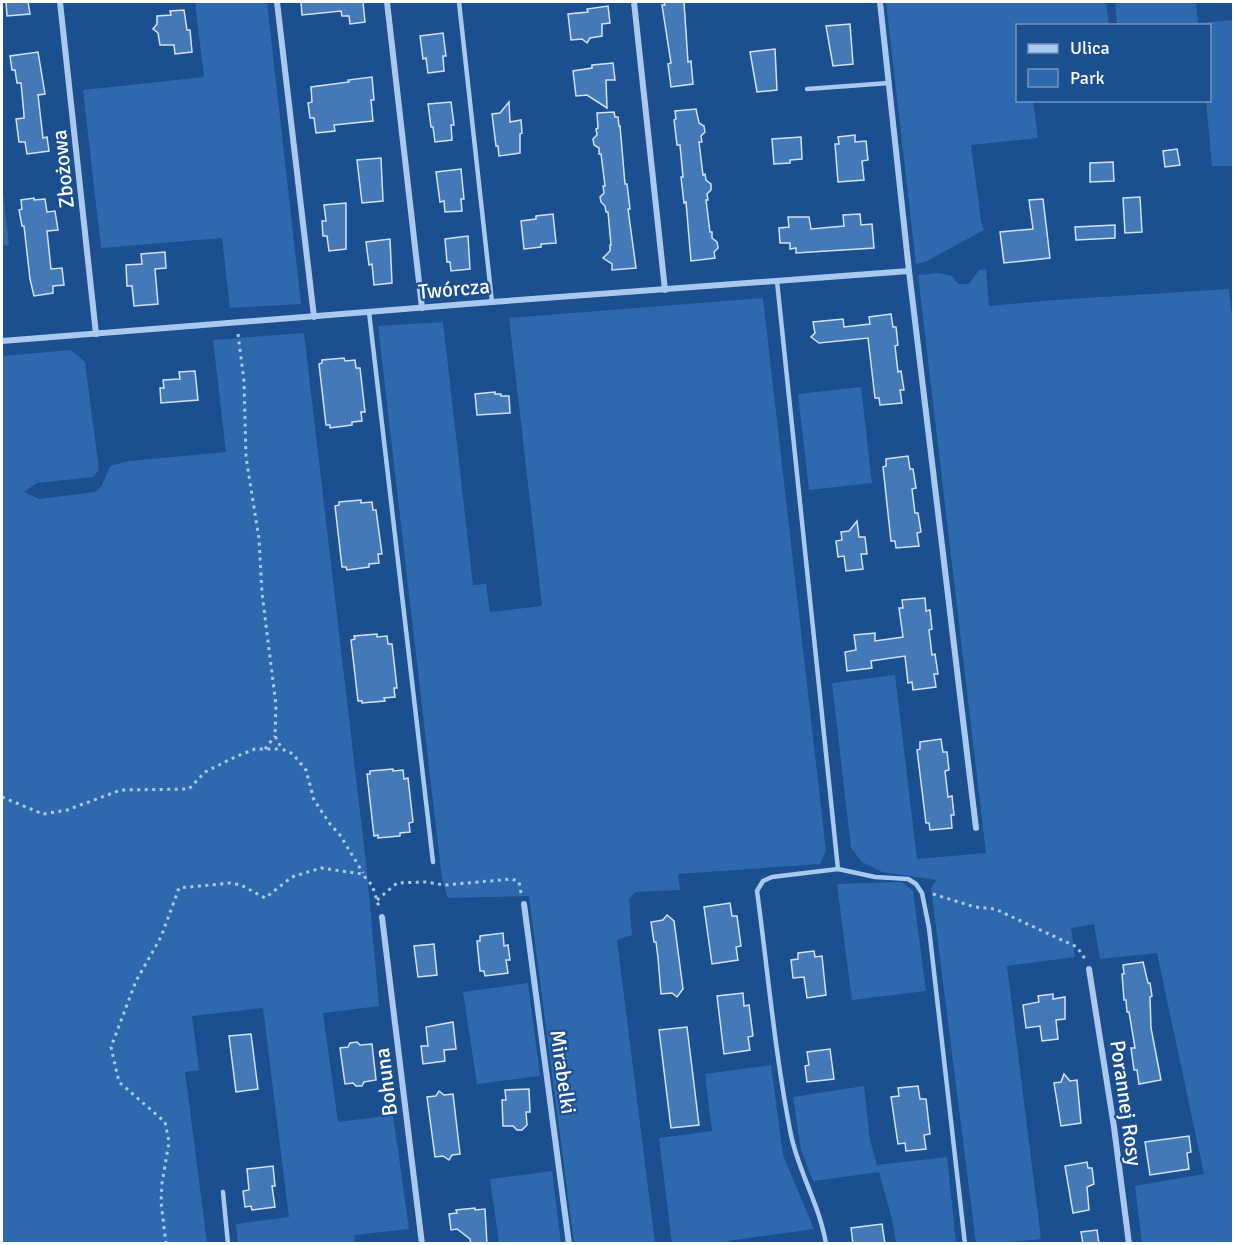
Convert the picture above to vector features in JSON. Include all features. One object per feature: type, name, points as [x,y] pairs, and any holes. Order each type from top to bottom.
[{"type":"street","name":"Zbożowa","points":[[60,2],[80,168],[96,334]]},
{"type":"street","points":[[277,2],[314,317]]},
{"type":"street","points":[[387,2],[422,308]]},
{"type":"street","points":[[634,2],[665,290]]},
{"type":"street","points":[[880,2],[909,272],[976,828]]},
{"type":"street","name":"Twórcza","points":[[2,341],[909,272]]},
{"type":"street","name":"Mirabelki","points":[[524,904],[569,1244]]},
{"type":"street","name":"Bohuna","points":[[382,917],[422,1244]]},
{"type":"street","name":"Porannej Rosy","points":[[1089,969],[1114,1127],[1129,1244]]},
{"type":"lane","points":[[459,2],[492,302]]},
{"type":"lane","points":[[807,89],[889,82]]},
{"type":"lane","points":[[777,281],[838,869]]},
{"type":"lane","points":[[369,312],[433,862]]},
{"type":"lane","points":[[826,1244],[823,1226],[800,1169],[792,1138],[757,891],[763,881],[772,877],[838,869],[875,878],[908,879],[922,892],[929,928],[965,1244]]},
{"type":"lane","points":[[223,1192],[228,1244]]},
{"type":"path","points":[[236,323],[244,381],[246,457],[259,539],[262,593],[276,705],[275,736],[282,748],[293,754],[306,770],[314,800],[372,885],[382,917]]},
{"type":"path","points":[[264,750],[275,736]]},
{"type":"path","points":[[2,797],[43,814],[67,810],[121,790],[189,789],[205,772],[235,757],[255,749],[282,748]]},
{"type":"path","points":[[166,1244],[161,1202],[169,1142],[165,1122],[118,1082],[111,1047],[136,981],[161,938],[179,888],[230,883],[241,885],[265,898],[292,877],[321,868],[364,876]]},
{"type":"path","points":[[376,900],[397,883],[426,882],[445,885],[502,878],[519,882],[524,904]]},
{"type":"path","points":[[922,892],[939,894],[975,907],[995,909],[1077,947],[1084,955],[1089,969]]},
{"type":"green space","points":[[195,2],[267,2],[301,304],[230,308],[222,238],[101,248],[83,90],[204,77]]},
{"type":"green space","points":[[886,2],[1106,2],[1109,24],[1016,24],[1016,102],[1033,102],[1038,138],[971,145],[984,230],[925,262],[916,264]]},
{"type":"green space","points":[[1115,2],[1196,2],[1198,23],[1233,20],[1233,166],[1212,166],[1206,102],[1211,102],[1211,24],[1117,24]]},
{"type":"green space","points":[[2,184],[9,245],[2,246]]},
{"type":"green space","points":[[986,269],[989,306],[1229,289],[1234,334],[1233,1243],[1142,1243],[1135,1186],[1204,1174],[1157,953],[1100,959],[1094,924],[1071,928],[1075,957],[1007,966],[1041,1239],[976,1243],[931,888],[937,880],[882,872],[862,862],[851,848],[832,683],[895,675],[917,859],[986,853],[918,275],[939,273],[952,276],[958,284],[969,284],[979,270]]},
{"type":"green space","points":[[763,298],[826,851],[820,864],[678,874],[680,890],[635,892],[629,899],[632,935],[617,940],[655,1243],[574,1243],[529,896],[448,898],[442,879],[378,326],[443,322],[473,585],[486,584],[490,612],[542,606],[509,318]]},
{"type":"green space","points":[[304,333],[367,872],[379,1006],[323,1013],[338,1122],[393,1115],[409,1229],[354,1235],[355,1243],[238,1243],[236,1224],[289,1217],[263,1008],[192,1016],[199,1070],[185,1072],[207,1243],[2,1243],[2,356],[71,350],[85,362],[99,470],[93,477],[37,483],[24,492],[39,499],[95,492],[101,487],[110,466],[129,461],[226,452],[213,340]]},
{"type":"green space","points":[[861,387],[872,483],[809,490],[798,394]]},
{"type":"green space","points":[[902,882],[913,891],[926,991],[852,1000],[837,884]]},
{"type":"green space","points":[[528,983],[540,1076],[477,1084],[463,992]]},
{"type":"green space","points":[[771,1065],[783,1155],[814,1229],[727,1241],[727,1243],[672,1243],[659,1138],[712,1131],[705,1074]]},
{"type":"green space","points":[[864,1086],[870,1140],[877,1165],[947,1157],[956,1243],[896,1243],[879,1172],[813,1181],[801,1150],[793,1097]]},
{"type":"green space","points":[[552,1171],[561,1243],[499,1243],[490,1179]]},
{"type":"building","points":[[6,2],[28,2],[30,14],[7,16]]},
{"type":"building","points":[[301,2],[363,2],[365,22],[350,24],[349,16],[342,16],[341,11],[302,15]]},
{"type":"building","points":[[664,2],[684,2],[688,62],[691,61],[693,84],[671,87],[668,64],[671,63],[662,5],[665,5]]},
{"type":"building","points":[[608,6],[610,23],[602,24],[602,36],[590,38],[587,43],[582,39],[571,40],[568,14],[588,12],[587,9]]},
{"type":"building","points":[[184,10],[187,30],[190,30],[192,52],[175,54],[174,45],[160,45],[158,33],[153,29],[157,24],[157,16],[171,15],[170,11]]},
{"type":"building","points":[[850,24],[853,64],[833,66],[826,26]]},
{"type":"building","points":[[443,33],[446,56],[443,56],[444,71],[428,73],[426,58],[423,59],[420,36]]},
{"type":"building","points":[[775,49],[777,90],[757,92],[750,52]]},
{"type":"building","points":[[38,52],[45,94],[38,95],[43,138],[47,137],[49,151],[27,154],[25,142],[19,142],[16,119],[24,118],[21,83],[17,83],[10,56]]},
{"type":"building","points":[[613,63],[615,80],[606,80],[607,108],[587,95],[576,96],[573,71],[592,68],[592,65]]},
{"type":"building","points":[[372,77],[373,121],[334,125],[335,131],[316,133],[314,118],[310,118],[308,103],[312,102],[311,87]]},
{"type":"building","points":[[451,102],[454,125],[451,125],[452,140],[435,142],[428,104]]},
{"type":"building","points":[[509,102],[510,122],[521,120],[520,153],[499,156],[492,114],[500,113]]},
{"type":"building","points":[[696,109],[699,123],[704,126],[705,132],[701,136],[702,142],[699,142],[703,175],[705,174],[706,180],[711,184],[711,190],[707,194],[708,200],[706,200],[710,232],[718,248],[714,252],[715,258],[691,261],[686,202],[684,203],[681,177],[683,177],[680,145],[677,145],[674,120],[676,119],[675,111]]},
{"type":"building","points":[[614,112],[620,126],[636,268],[612,270],[612,264],[603,258],[610,251],[611,245],[608,212],[600,197],[604,193],[603,186],[605,186],[601,154],[599,154],[599,148],[594,145],[593,139],[597,135],[597,113]]},
{"type":"building","points":[[855,135],[855,142],[866,141],[868,160],[862,161],[864,180],[838,182],[835,144],[839,144],[838,137]]},
{"type":"building","points":[[801,137],[802,159],[790,160],[790,163],[774,164],[772,139]]},
{"type":"building","points":[[1177,149],[1180,165],[1165,167],[1163,151]]},
{"type":"building","points":[[381,158],[383,201],[362,203],[357,160]]},
{"type":"building","points":[[1113,162],[1114,181],[1090,182],[1090,163]]},
{"type":"building","points":[[461,169],[464,199],[461,199],[462,211],[445,212],[444,201],[440,202],[436,172]]},
{"type":"building","points":[[1140,197],[1142,232],[1125,233],[1123,198]]},
{"type":"building","points":[[34,198],[34,200],[45,199],[47,212],[55,211],[58,230],[47,231],[51,269],[62,268],[64,285],[53,286],[53,293],[34,296],[24,226],[22,226],[19,210],[22,209],[21,200]]},
{"type":"building","points":[[1043,199],[1050,258],[1004,263],[1000,232],[1033,229],[1029,200]]},
{"type":"building","points":[[346,203],[346,249],[329,251],[327,236],[323,236],[322,221],[326,221],[324,205]]},
{"type":"building","points":[[553,214],[556,243],[524,249],[521,221]]},
{"type":"building","points":[[860,214],[861,225],[872,224],[874,248],[796,253],[796,248],[790,249],[790,243],[780,243],[779,228],[789,227],[788,217],[809,217],[811,229],[844,226],[843,215]]},
{"type":"building","points":[[1115,225],[1115,238],[1076,240],[1075,227]]},
{"type":"building","points":[[468,236],[470,269],[451,271],[450,262],[447,262],[445,239]]},
{"type":"building","points":[[390,239],[392,283],[374,285],[372,264],[369,265],[366,242]]},
{"type":"building","points":[[165,252],[166,268],[155,269],[158,304],[134,306],[132,286],[127,286],[126,265],[142,264],[141,254]]},
{"type":"building","points":[[891,314],[893,327],[896,327],[898,345],[895,346],[898,372],[901,371],[904,390],[900,390],[902,403],[880,405],[879,398],[875,398],[868,338],[819,343],[811,337],[815,333],[813,322],[843,319],[844,327],[870,324],[869,317]]},
{"type":"building","points":[[344,358],[345,361],[355,360],[356,368],[360,368],[365,412],[361,412],[362,421],[330,428],[330,425],[326,425],[319,364],[322,360]]},
{"type":"building","points":[[195,371],[198,400],[161,403],[160,388],[164,388],[163,380],[180,379],[179,372]]},
{"type":"building","points":[[495,392],[501,396],[509,396],[510,413],[477,415],[475,394]]},
{"type":"building","points":[[908,456],[910,469],[913,469],[916,488],[912,489],[915,513],[918,513],[921,532],[917,533],[919,546],[896,548],[895,541],[891,541],[883,467],[886,466],[886,459]]},
{"type":"building","points":[[361,500],[361,503],[372,502],[373,510],[376,510],[382,554],[378,554],[379,563],[347,570],[346,567],[342,567],[335,506],[339,505],[339,502]]},
{"type":"building","points":[[857,521],[859,537],[865,537],[867,554],[861,554],[863,569],[846,571],[844,556],[838,557],[836,541],[842,540],[841,532],[849,531]]},
{"type":"building","points":[[925,598],[926,611],[930,610],[932,629],[929,630],[932,655],[935,654],[938,674],[934,674],[936,687],[913,690],[912,682],[908,683],[905,656],[871,661],[872,668],[847,671],[845,652],[856,650],[854,635],[875,633],[875,641],[903,637],[899,608],[903,608],[902,600]]},
{"type":"building","points":[[377,634],[377,637],[387,636],[388,644],[392,644],[397,688],[394,688],[395,697],[384,698],[385,701],[362,703],[358,701],[351,640],[355,639],[354,636]]},
{"type":"building","points":[[941,739],[943,752],[947,752],[949,770],[945,771],[948,797],[952,796],[954,815],[951,815],[952,828],[930,830],[929,823],[926,823],[917,750],[920,749],[920,742]]},
{"type":"building","points":[[393,769],[393,771],[403,770],[404,779],[408,778],[413,822],[409,823],[410,832],[400,833],[400,836],[378,838],[378,835],[374,836],[367,774],[370,774],[370,771]]},
{"type":"building","points":[[730,903],[732,916],[737,916],[741,946],[736,947],[738,960],[712,964],[704,907]]},
{"type":"building","points":[[667,915],[674,921],[683,989],[677,997],[672,993],[661,994],[656,942],[654,942],[651,922],[663,920]]},
{"type":"building","points":[[503,933],[504,946],[508,945],[510,960],[506,960],[508,973],[485,976],[484,971],[480,971],[477,941],[480,941],[480,936]]},
{"type":"building","points":[[434,944],[437,975],[418,977],[414,946]]},
{"type":"building","points":[[814,951],[815,957],[822,956],[826,995],[807,998],[804,977],[793,978],[791,960],[798,959],[798,953]]},
{"type":"building","points":[[1143,962],[1152,996],[1150,997],[1151,1028],[1161,1080],[1139,1084],[1137,1070],[1134,1070],[1131,1048],[1135,1048],[1129,1012],[1127,1012],[1126,1000],[1124,1000],[1122,974],[1124,974],[1123,965]]},
{"type":"building","points":[[743,993],[744,1006],[749,1005],[753,1036],[748,1037],[750,1050],[724,1054],[717,996]]},
{"type":"building","points":[[1053,994],[1053,999],[1065,997],[1065,1019],[1056,1020],[1058,1039],[1042,1041],[1040,1026],[1026,1028],[1023,1005],[1039,1002],[1038,996]]},
{"type":"building","points":[[453,1022],[456,1049],[444,1050],[445,1061],[423,1064],[421,1046],[428,1046],[426,1027]]},
{"type":"building","points":[[687,1027],[699,1125],[671,1128],[659,1030]]},
{"type":"building","points":[[251,1034],[258,1089],[236,1092],[229,1036]]},
{"type":"building","points":[[357,1042],[360,1045],[372,1044],[376,1080],[364,1082],[362,1086],[356,1086],[353,1083],[345,1084],[340,1048]]},
{"type":"building","points":[[830,1049],[834,1079],[807,1082],[805,1066],[809,1065],[807,1052]]},
{"type":"building","points":[[1064,1074],[1070,1081],[1077,1080],[1081,1123],[1061,1126],[1054,1083],[1061,1082]]},
{"type":"building","points":[[918,1086],[920,1099],[926,1099],[930,1134],[924,1135],[926,1149],[906,1151],[905,1143],[898,1144],[891,1097],[899,1096],[898,1088]]},
{"type":"building","points":[[529,1089],[530,1112],[526,1112],[527,1125],[522,1130],[517,1130],[513,1126],[503,1126],[502,1100],[506,1100],[505,1090]]},
{"type":"building","points":[[439,1091],[444,1095],[453,1094],[460,1154],[452,1155],[449,1160],[443,1156],[435,1157],[427,1097],[436,1096]]},
{"type":"building","points":[[1189,1136],[1191,1152],[1187,1153],[1189,1169],[1150,1175],[1145,1142]]},
{"type":"building","points":[[1087,1162],[1088,1168],[1092,1168],[1094,1184],[1087,1187],[1089,1210],[1073,1213],[1065,1166]]},
{"type":"building","points":[[273,1166],[275,1186],[272,1186],[275,1207],[252,1210],[251,1206],[245,1207],[243,1191],[249,1190],[247,1169]]},
{"type":"building","points":[[475,1208],[475,1210],[485,1209],[487,1244],[471,1244],[470,1239],[457,1229],[451,1230],[449,1214],[457,1213],[456,1210]]},
{"type":"building","points":[[882,1224],[885,1244],[853,1244],[851,1228]]},
{"type":"building","points":[[1097,1230],[1099,1244],[1083,1244],[1081,1232]]}]
